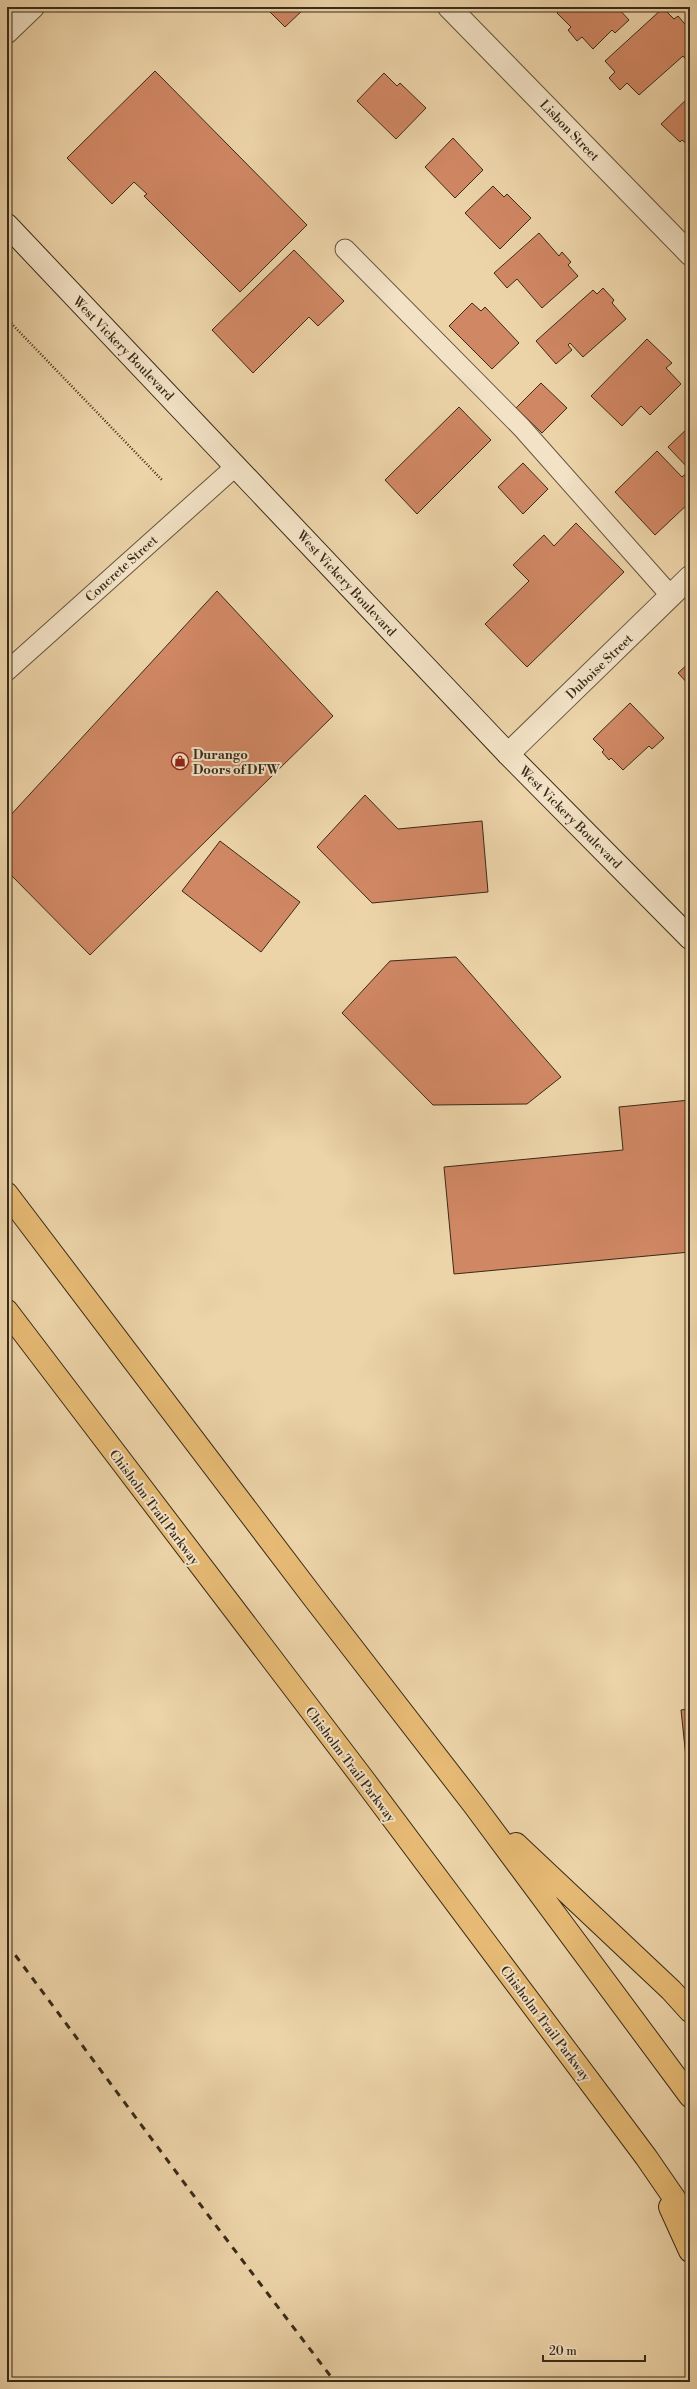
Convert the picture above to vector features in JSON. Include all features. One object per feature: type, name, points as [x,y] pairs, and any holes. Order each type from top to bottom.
[{"type":"highway","points":[[7,1194],[313,1596],[474,1804],[690,2096]]},
{"type":"highway","name":"Chisholm Trail Parkway","points":[[7,1312],[364,1780],[646,2157],[690,2221]]},
{"type":"highway","points":[[474,1804],[671,1990],[690,2011]]},
{"type":"highway","points":[[646,2157],[690,2250]]},
{"type":"main road","points":[[7,32],[33,7]]},
{"type":"main road","name":"Lisbon Street","points":[[449,7],[690,254]]},
{"type":"main road","name":"West Vickery Boulevard","points":[[7,225],[508,754],[690,938]]},
{"type":"main road","name":"Duboise Street","points":[[508,754],[690,578]]},
{"type":"lane","points":[[346,249],[522,428],[671,596]]},
{"type":"lane","name":"Concrete Street","points":[[7,671],[236,466]]},
{"type":"path","points":[[7,319],[163,481]]},
{"type":"building","points":[[265,7],[306,7],[285,27]]},
{"type":"building","points":[[563,7],[617,7],[629,20],[615,33],[612,30],[593,49],[582,37],[577,41],[568,30],[571,27],[557,13]]},
{"type":"building","points":[[663,8],[674,19],[678,16],[690,30],[690,64],[683,56],[639,95],[627,83],[620,90],[609,78],[615,72],[605,61]]},
{"type":"building","points":[[155,71],[307,225],[240,292],[144,196],[147,194],[134,182],[112,204],[67,158]]},
{"type":"building","points":[[384,73],[397,86],[400,83],[426,108],[396,139],[357,101]]},
{"type":"building","points":[[690,96],[690,147],[682,140],[680,142],[661,124]]},
{"type":"building","points":[[453,138],[483,170],[455,198],[425,167]]},
{"type":"building","points":[[493,186],[504,197],[507,194],[531,218],[500,249],[465,213]]},
{"type":"building","points":[[539,233],[559,256],[562,252],[571,262],[568,265],[578,276],[542,308],[517,279],[507,288],[494,273]]},
{"type":"building","points":[[294,250],[344,301],[318,326],[309,317],[253,373],[212,330]]},
{"type":"building","points":[[603,288],[614,300],[612,303],[626,319],[583,357],[570,343],[568,345],[572,350],[556,364],[536,341],[593,290],[597,294]]},
{"type":"building","points":[[472,303],[481,311],[485,307],[519,343],[492,369],[449,326]]},
{"type":"building","points":[[647,339],[672,363],[666,368],[681,384],[650,415],[641,406],[622,426],[591,396]]},
{"type":"building","points":[[541,383],[567,408],[542,433],[516,408]]},
{"type":"building","points":[[459,407],[491,440],[417,514],[385,480]]},
{"type":"building","points":[[690,426],[690,470],[668,447]]},
{"type":"building","points":[[657,451],[682,477],[690,470],[690,502],[655,535],[615,492]]},
{"type":"building","points":[[523,463],[548,489],[523,514],[498,487]]},
{"type":"building","points":[[576,523],[624,572],[527,667],[485,624],[529,581],[513,565],[544,535],[554,546]]},
{"type":"building","points":[[217,591],[333,716],[90,955],[7,871],[7,819]]},
{"type":"building","points":[[690,662],[690,686],[678,673]]},
{"type":"building","points":[[630,703],[664,738],[652,749],[649,746],[623,770],[611,758],[609,760],[602,752],[604,750],[593,739]]},
{"type":"building","points":[[365,795],[398,829],[482,821],[488,892],[372,903],[317,847]]},
{"type":"building","points":[[220,841],[300,902],[261,952],[182,891]]},
{"type":"building","points":[[456,957],[561,1077],[527,1104],[433,1105],[342,1013],[390,961]]},
{"type":"building","points":[[690,1100],[690,1252],[454,1274],[444,1167],[623,1150],[619,1107]]},
{"type":"building","points":[[690,1709],[690,1795],[681,1710]]},
{"type":"railway","points":[[7,1944],[214,2223],[335,2382]]},
{"type":"place","name":"Durango Doors of DFW","points":[[180,761]]}]
